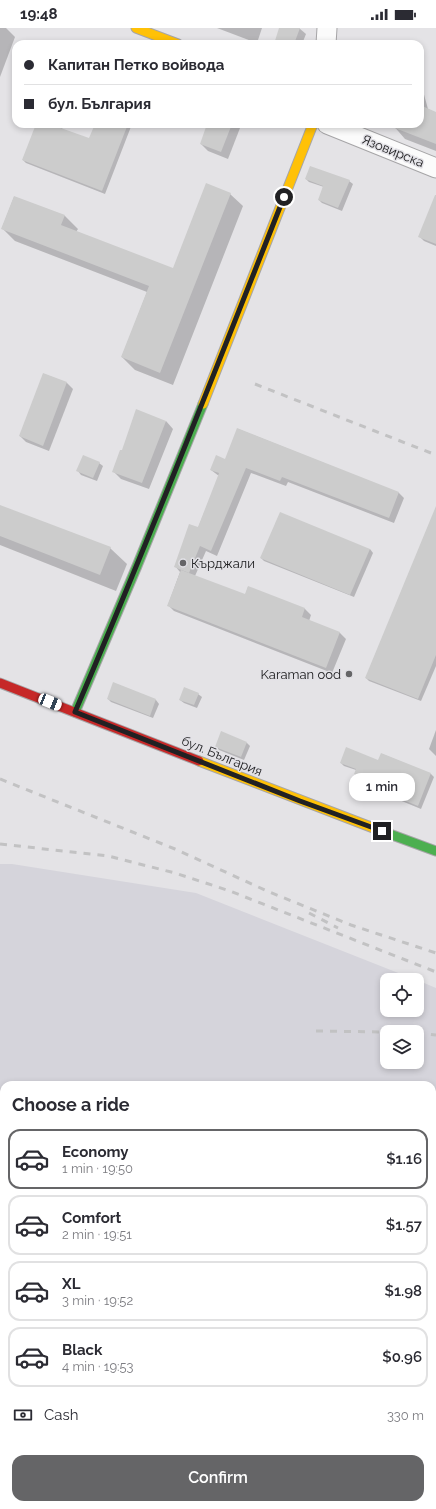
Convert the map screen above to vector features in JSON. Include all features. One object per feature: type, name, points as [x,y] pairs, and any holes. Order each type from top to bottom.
[{"type":"street","points":[[136,28],[168,40]]},
{"type":"street","points":[[326,40],[327,28]]},
{"type":"street","points":[[75,712],[104,646],[204,402],[311,128]]},
{"type":"street","name":"Язовирска","points":[[337,128],[436,168]]},
{"type":"street","name":"бул. България","points":[[0,682],[293,798],[436,851]]},
{"type":"shaded area","points":[[0,864],[12,864],[196,893],[398,973],[380,973],[380,1017],[424,1017],[424,983],[436,988],[436,1081],[0,1081]]},
{"type":"building","points":[[279,28],[300,28],[296,40],[275,40]]},
{"type":"building","points":[[424,107],[436,112],[436,144],[395,128],[424,128]]},
{"type":"building","points":[[34,128],[61,128],[89,138],[93,128],[126,128],[102,191],[22,160]]},
{"type":"building","points":[[206,128],[230,128],[221,152],[200,144]]},
{"type":"building","points":[[310,166],[350,180],[338,208],[318,200],[323,186],[305,179]]},
{"type":"building","points":[[206,183],[231,193],[160,373],[121,357],[149,286],[1,229],[14,196],[65,215],[61,225],[173,268]]},
{"type":"building","points":[[436,195],[436,244],[418,237]]},
{"type":"building","points":[[43,373],[67,382],[43,446],[19,436]]},
{"type":"building","points":[[136,409],[166,421],[142,483],[112,472],[120,450],[122,450]]},
{"type":"building","points":[[237,428],[399,492],[389,518],[282,477],[280,481],[246,468],[211,551],[200,546],[189,573],[174,567],[189,524],[198,527],[219,473],[210,470],[216,455],[225,459]]},
{"type":"building","points":[[83,455],[100,462],[93,478],[76,471]]},
{"type":"building","points":[[0,505],[111,547],[100,575],[0,536]]},
{"type":"building","points":[[436,506],[436,655],[418,699],[365,678]]},
{"type":"building","points":[[280,512],[370,549],[350,595],[260,558]]},
{"type":"building","points":[[181,570],[245,594],[248,586],[305,608],[302,617],[340,632],[326,668],[167,606]]},
{"type":"building","points":[[113,682],[156,699],[150,716],[107,699]]},
{"type":"building","points":[[184,687],[199,693],[194,705],[179,700]]},
{"type":"building","points":[[221,731],[247,742],[241,757],[215,747]]},
{"type":"building","points":[[346,747],[378,760],[381,753],[431,773],[418,806],[388,794],[390,788],[354,774],[356,769],[340,763]]},
{"type":"railway","points":[[255,384],[436,455]]},
{"type":"railway","points":[[0,779],[175,849],[267,891],[351,925],[436,953]]},
{"type":"railway","points":[[0,844],[108,856],[175,873],[230,891],[436,972]]},
{"type":"railway","points":[[309,913],[338,928]]},
{"type":"railway","points":[[316,1031],[380,1032]]},
{"type":"railway","points":[[424,1034],[436,1035]]},
{"type":"traffic: fast","points":[[75,712],[137,566],[203,404]]},
{"type":"traffic: fast","points":[[376,829],[436,851]]},
{"type":"traffic: slow","points":[[136,28],[168,40]]},
{"type":"traffic: slow","points":[[203,404],[311,128]]},
{"type":"traffic: slow","points":[[199,761],[376,829]]},
{"type":"traffic: jam","points":[[0,683],[199,761]]},
{"type":"place","name":"Кърджали","points":[[183,563]]},
{"type":"place","name":"Karaman ood","points":[[349,674]]},
{"type":"route","points":[[284,197],[204,402],[104,646],[75,712],[300,801],[382,831]]}]
